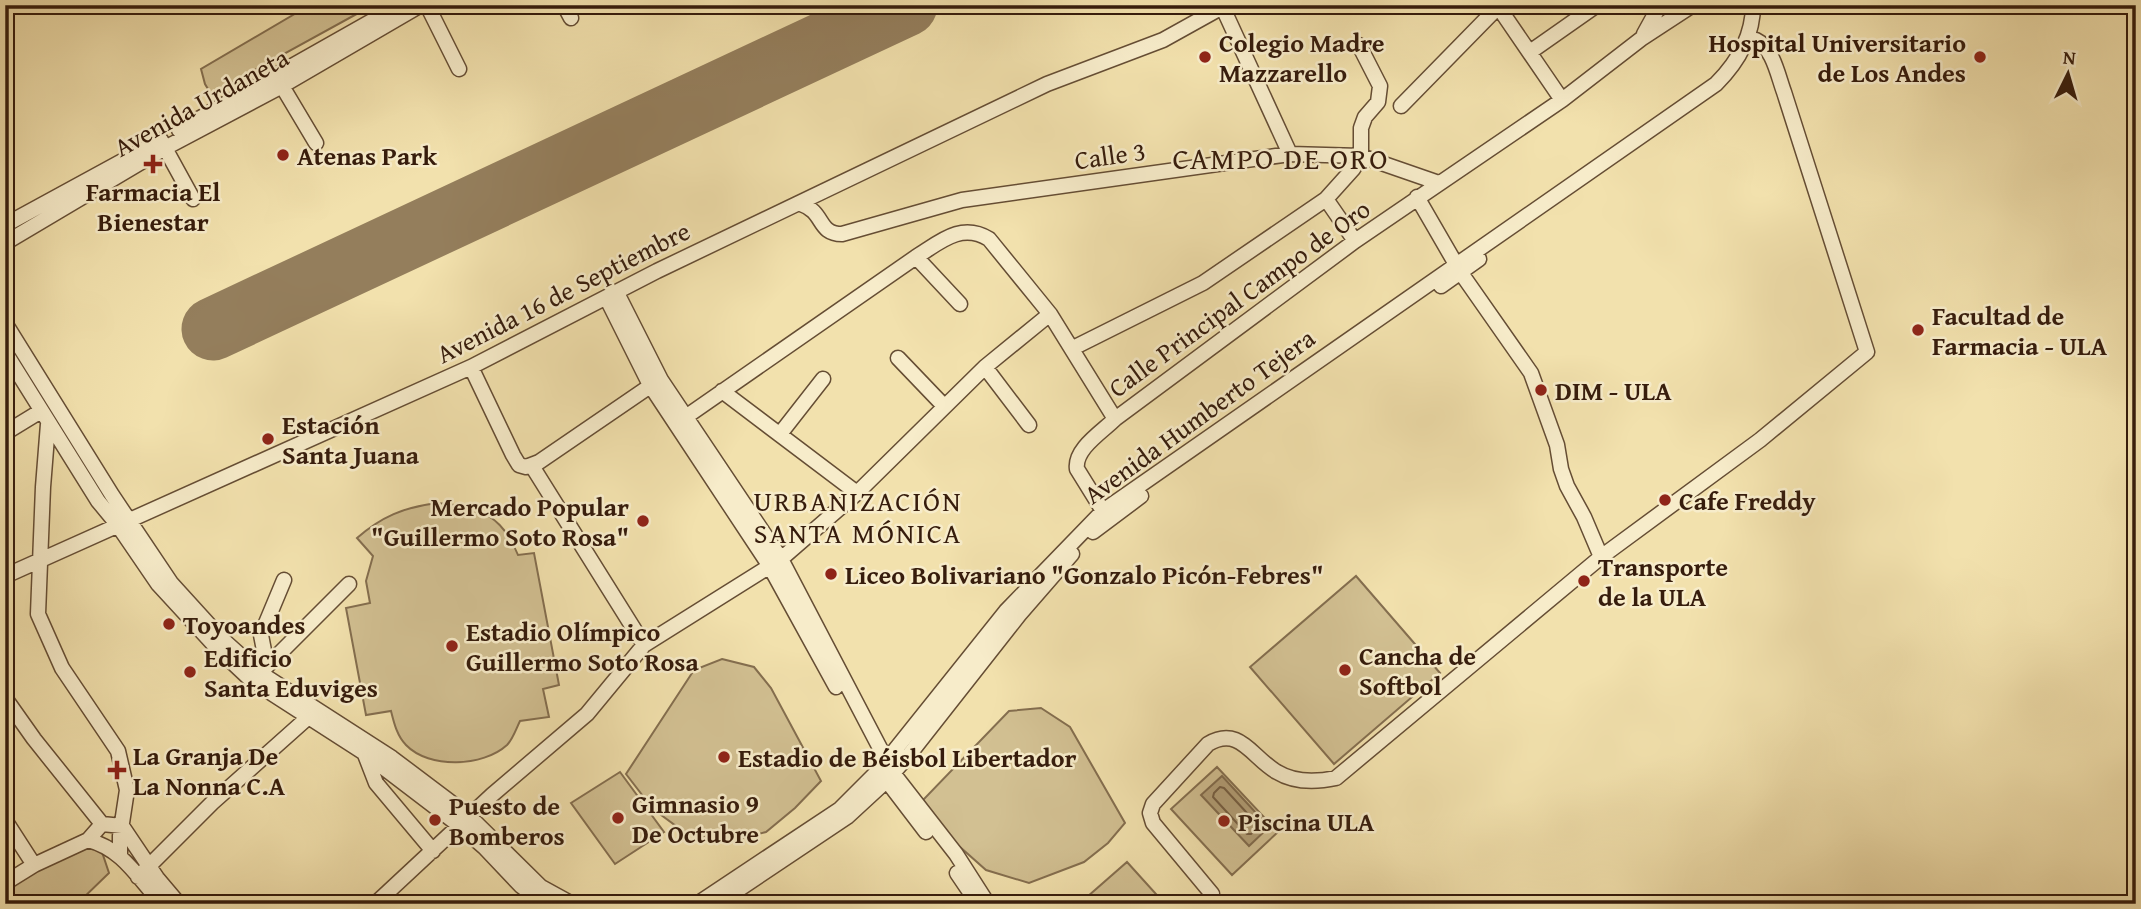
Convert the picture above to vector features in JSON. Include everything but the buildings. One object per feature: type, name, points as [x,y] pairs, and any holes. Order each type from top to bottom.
[{"type":"street","name":"Avenida Urdaneta","points":[[5,225],[400,5]]},
{"type":"street","name":"Avenida Urdaneta","points":[[5,243],[165,148],[282,86],[424,5]]},
{"type":"street","points":[[424,5],[459,69]]},
{"type":"street","points":[[1530,52],[1597,5]]},
{"type":"street","points":[[1641,39],[1660,5]]},
{"type":"street","name":"Calle Principal Campo de Oro","points":[[1103,511],[1077,469],[1076,462],[1079,453],[1115,419],[1355,241],[1562,100],[1641,39],[1693,5]]},
{"type":"street","name":"Avenida Humberto Tejera","points":[[717,904],[847,817],[1088,537],[1210,443],[1716,84],[1731,69],[1743,50],[1751,28],[1753,5]]},
{"type":"street","name":"Avenida Humberto Tejera","points":[[697,904],[840,809],[886,771],[1006,611],[1103,511],[1719,93],[1746,64],[1756,40],[1760,5]]},
{"type":"street","points":[[1402,106],[1498,6],[1562,100]]},
{"type":"street","points":[[1224,7],[1290,154]]},
{"type":"street","name":"Avenida 16 de Septiembre","points":[[5,576],[471,367],[657,271],[1047,85],[1163,40],[1224,7]]},
{"type":"street","points":[[1212,894],[1153,823],[1150,813],[1153,804],[1208,744],[1218,738],[1230,737],[1242,742],[1275,771],[1289,778],[1318,782],[1336,778],[1601,558],[1760,440],[1867,352],[1784,92],[1768,51],[1756,40]]},
{"type":"street","points":[[1073,348],[1203,283],[1326,199],[1361,156],[1361,128],[1365,117],[1378,102],[1380,93],[1380,86],[1359,46]]},
{"type":"street","points":[[282,86],[316,144]]},
{"type":"street","points":[[165,148],[193,199]]},
{"type":"street","name":"Calle 3","points":[[801,204],[815,210],[830,233],[842,234],[962,200],[1290,154],[1361,156],[1439,183]]},
{"type":"street","points":[[1417,197],[1458,268],[1531,373],[1557,445],[1567,486],[1584,517],[1601,558]]},
{"type":"street","points":[[1326,199],[1355,241]]},
{"type":"street","points":[[680,421],[916,257],[955,234],[966,231],[978,232],[989,239],[1050,314],[1115,419]]},
{"type":"street","points":[[916,257],[960,304]]},
{"type":"street","points":[[612,296],[655,383],[775,562],[874,754],[978,904]]},
{"type":"street","points":[[375,904],[492,795],[587,714],[645,645],[775,562],[857,493],[985,367],[1050,314]]},
{"type":"street","points":[[5,323],[112,495],[123,521],[159,584],[216,647],[251,680],[392,758],[541,887],[572,904]]},
{"type":"street","points":[[5,352],[98,501],[123,521],[171,583],[221,638],[263,670],[312,714],[465,821],[484,847],[521,886],[545,904]]},
{"type":"street","points":[[898,358],[944,406]]},
{"type":"street","points":[[471,367],[519,465],[532,466],[655,383]]},
{"type":"street","points":[[985,367],[1029,425]]},
{"type":"street","points":[[780,435],[823,379]]},
{"type":"street","points":[[722,391],[857,493]]},
{"type":"street","points":[[5,433],[45,418]]},
{"type":"street","points":[[45,418],[38,614],[62,668],[118,751],[127,790],[120,854]]},
{"type":"street","points":[[532,466],[645,645]]},
{"type":"street","points":[[263,670],[261,635],[284,580]]},
{"type":"street","points":[[263,670],[349,584]]},
{"type":"street","points":[[5,698],[102,824],[122,826]]},
{"type":"street","points":[[138,877],[212,803],[312,714]]},
{"type":"street","points":[[363,752],[376,783],[433,851]]},
{"type":"street","points":[[886,771],[956,855],[988,904]]},
{"type":"street","points":[[5,820],[34,865]]},
{"type":"street","points":[[5,883],[34,865],[88,839],[102,824]]},
{"type":"street","points":[[122,826],[148,866],[179,904]]},
{"type":"street","points":[[88,839],[120,854],[162,904]]},
{"type":"shaded area","points":[[310,5],[373,5],[211,94],[201,69]]},
{"type":"shaded area","name":"Estadio Olímpico Guillermo Soto Rosa","points":[[437,503],[465,507],[487,515],[504,530],[518,555],[534,553],[559,685],[543,689],[549,717],[520,721],[507,745],[484,758],[471,761],[442,761],[416,753],[403,741],[391,711],[366,715],[346,608],[370,603],[366,581],[373,556],[357,538],[394,514]]},
{"type":"shaded area","name":"Cancha de Softbol","points":[[1356,576],[1440,673],[1334,764],[1250,667]]},
{"type":"shaded area","points":[[722,659],[754,667],[771,688],[821,781],[795,808],[766,832],[728,842],[687,834],[653,809],[626,774],[694,670]]},
{"type":"shaded area","points":[[1041,708],[1070,727],[1125,823],[1108,843],[1084,862],[1029,883],[986,870],[951,839],[923,800],[1009,711]]},
{"type":"shaded area","name":"Piscina ULA","points":[[1217,767],[1278,832],[1232,875],[1171,809]]},
{"type":"shaded area","name":"Gimnasio 9 De Octubre","points":[[620,772],[664,832],[615,864],[571,803]]},
{"type":"shaded area","points":[[97,837],[109,873],[77,904],[5,904],[5,881]]},
{"type":"shaded area","points":[[1127,862],[1165,904],[1079,904]]},
{"type":"water","points":[[1222,776],[1269,827],[1249,846],[1201,795]]},
{"type":"runway","points":[[213,329],[906,5]]},
{"type":"place","name":"Colegio Madre Mazzarello","points":[[1205,57]]},
{"type":"place","name":"Hospital Universitario de Los Andes","points":[[1980,57]]},
{"type":"place","name":"Atenas Park","points":[[283,155]]},
{"type":"place","name":"Farmacia El Bienestar","points":[[153,164]]},
{"type":"place","name":"Facultad de Farmacia - ULA","points":[[1918,330]]},
{"type":"place","name":"DIM - ULA","points":[[1541,390]]},
{"type":"place","name":"Estación Santa Juana","points":[[268,439]]},
{"type":"place","name":"Cafe Freddy","points":[[1665,500]]},
{"type":"place","name":"Mercado Popular \"Guillermo Soto Rosa\"","points":[[643,521]]},
{"type":"place","name":"Liceo Bolivariano \"Gonzalo Picón-Febres\"","points":[[831,574]]},
{"type":"place","name":"Transporte de la ULA","points":[[1584,581]]},
{"type":"place","name":"Toyoandes","points":[[169,624]]},
{"type":"place","name":"Estadio Olímpico Guillermo Soto Rosa","points":[[452,646]]},
{"type":"place","name":"Cancha de Softbol","points":[[1345,670]]},
{"type":"place","name":"Edificio Santa Eduviges","points":[[190,672]]},
{"type":"place","name":"Estadio de Béisbol Libertador","points":[[724,757]]},
{"type":"place","name":"La Granja De La Nonna C.A","points":[[117,770]]},
{"type":"place","name":"Gimnasio 9 De Octubre","points":[[618,818]]},
{"type":"place","name":"Puesto de Bomberos","points":[[435,820]]},
{"type":"place","name":"Piscina ULA","points":[[1224,821]]},
{"type":"district","name":"CAMPO DE ORO","points":[[1281,158]]},
{"type":"district","name":"URBANIZACIÓN SANTA MÓNICA","points":[[858,516]]}]
